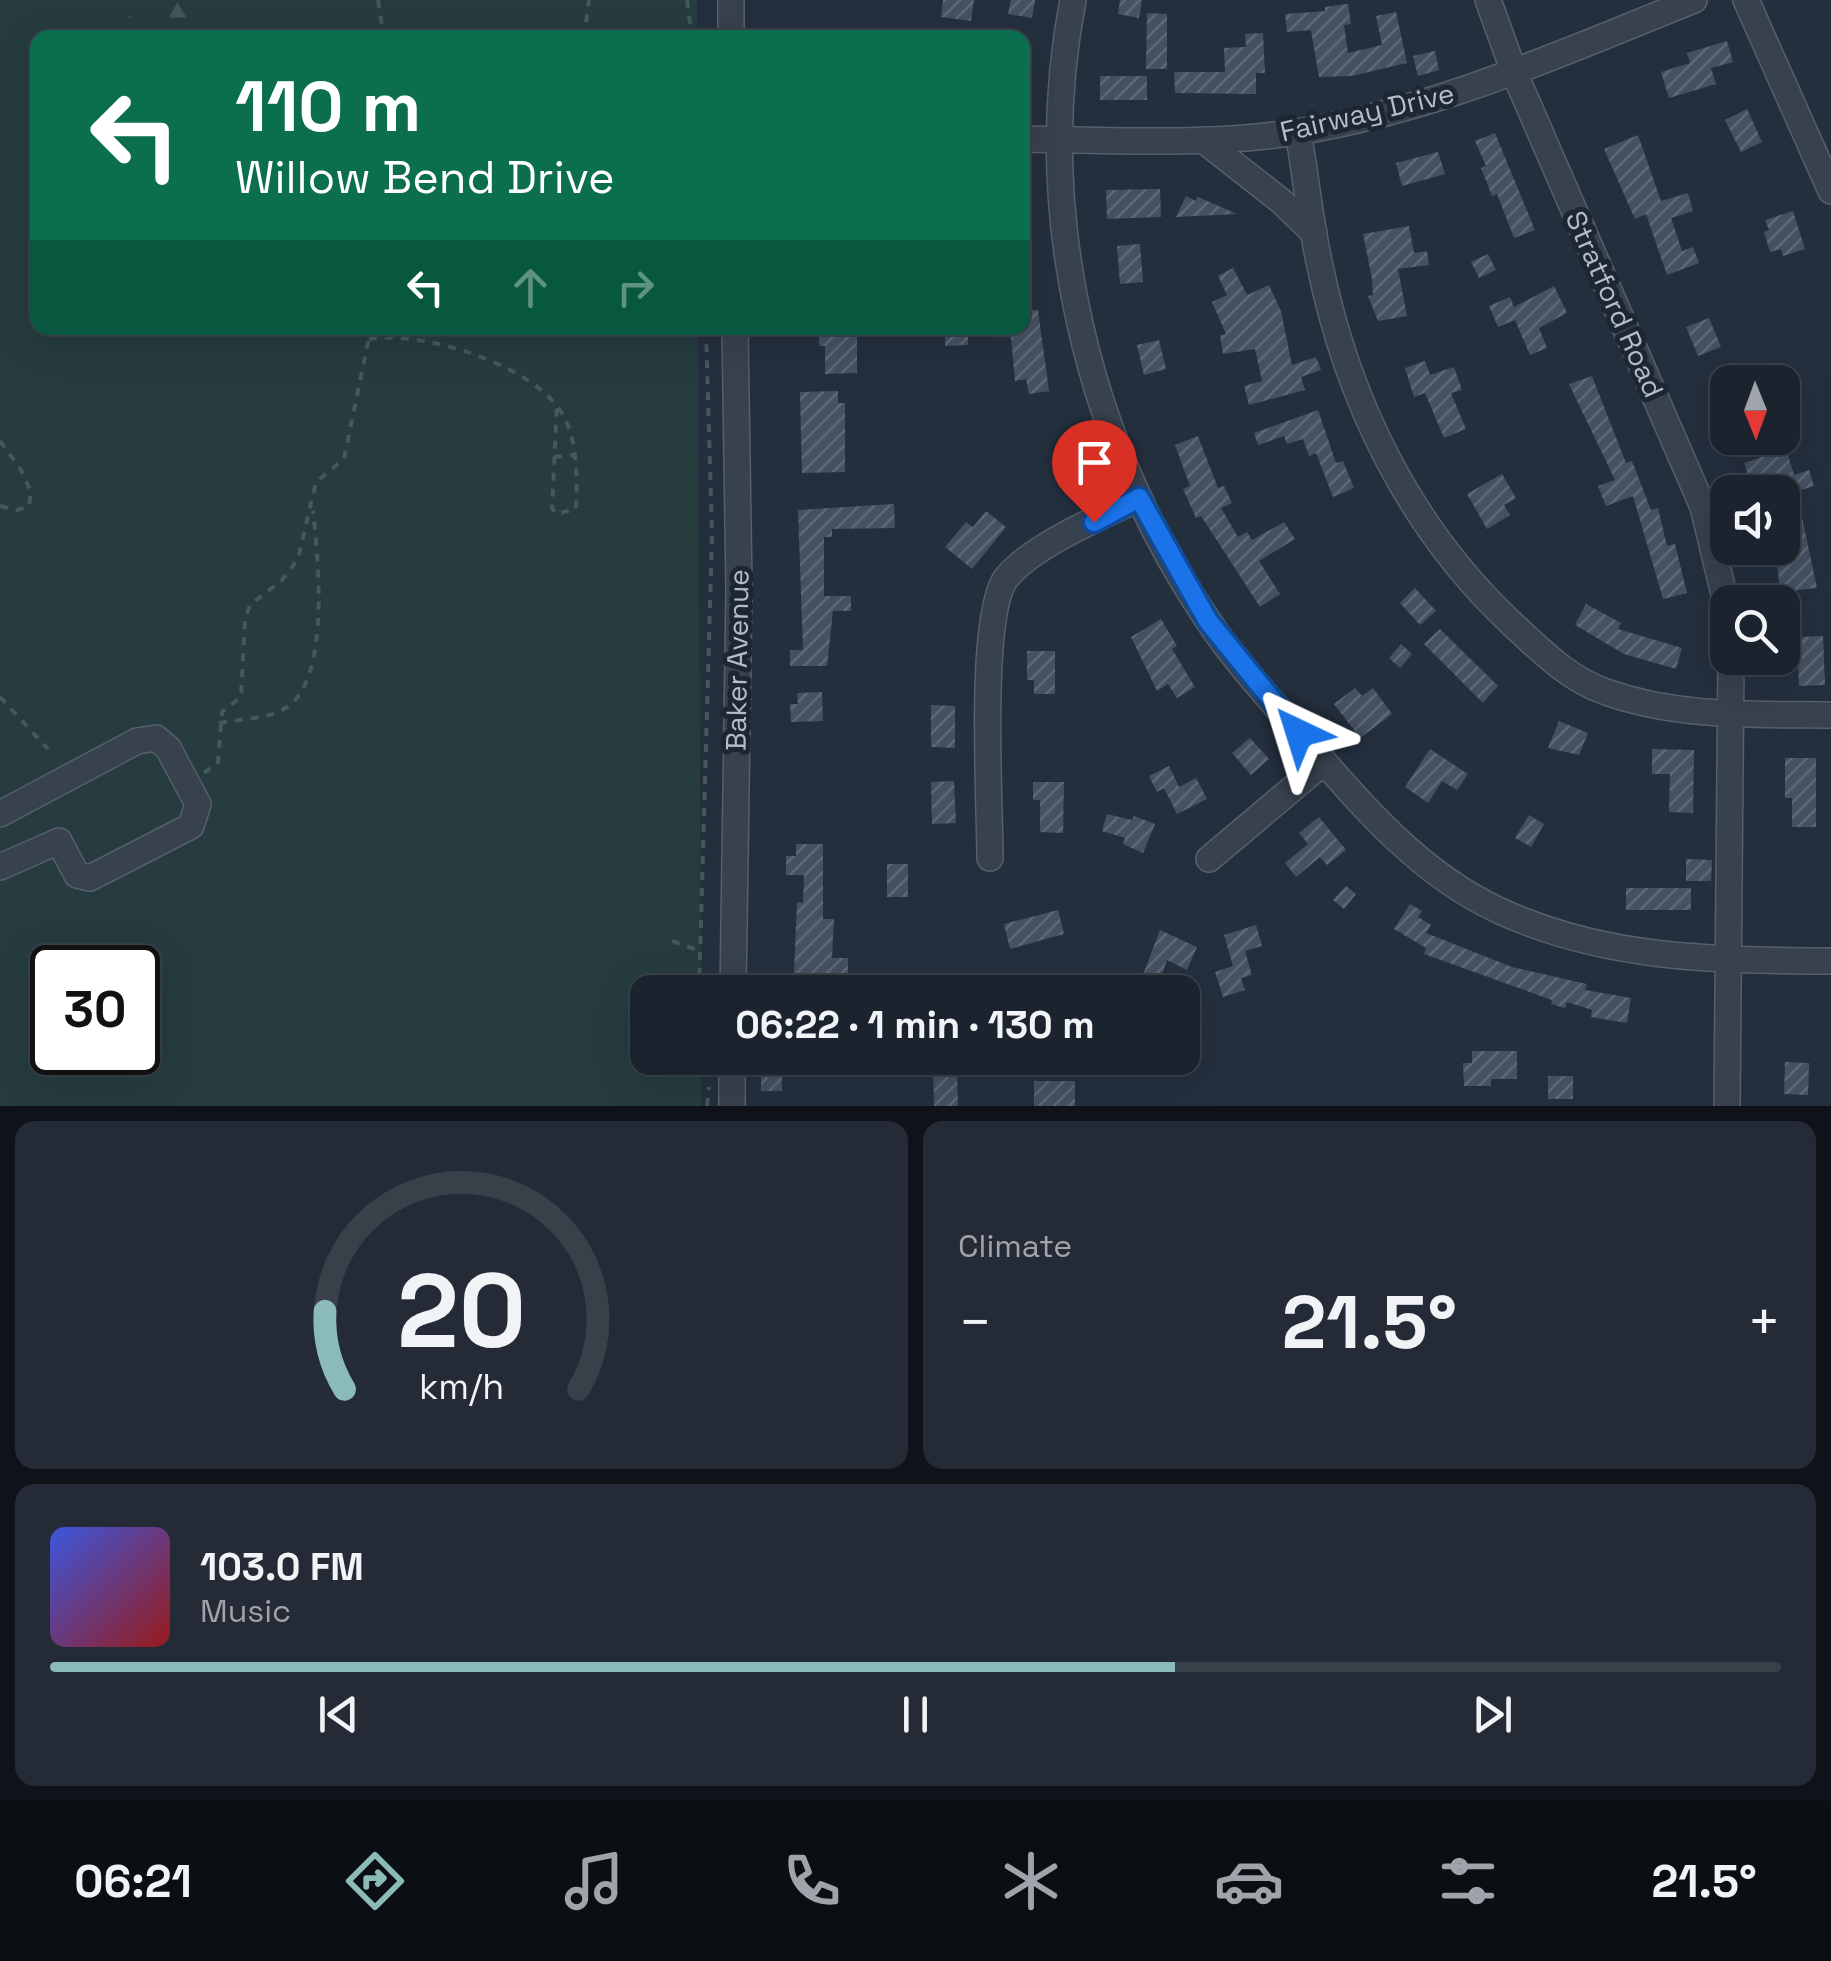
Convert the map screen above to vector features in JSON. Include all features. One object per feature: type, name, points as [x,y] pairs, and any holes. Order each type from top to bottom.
[{"type":"street","points":[[731,0],[731,30]]},
{"type":"street","points":[[1073,0],[1059,139],[1063,216],[1079,319],[1102,405],[1139,498],[1208,621],[1324,762],[1415,858],[1497,909],[1565,936],[1634,953],[1729,960],[1831,961]]},
{"type":"street","name":"Stratford Road","points":[[1488,0],[1514,72],[1702,507],[1714,540],[1723,585]]},
{"type":"street","name":"Fairway Drive","points":[[1030,139],[1203,140],[1298,132],[1428,102],[1694,0]]},
{"type":"street","points":[[1746,0],[1831,191]]},
{"type":"street","points":[[1298,132],[1314,233],[1340,346],[1373,432],[1414,506],[1488,601],[1560,666],[1602,691],[1653,706],[1734,715],[1831,714]]},
{"type":"street","points":[[1203,140],[1281,200],[1314,233]]},
{"type":"street","name":"Baker Avenue","points":[[734,975],[739,589],[735,335]]},
{"type":"street","points":[[990,858],[990,651],[996,592],[1021,562],[1139,498]]},
{"type":"street","points":[[1726,1106],[1732,675]]},
{"type":"street","points":[[0,814],[138,741],[156,738],[168,748],[198,804],[192,826],[90,878],[77,875],[59,841],[0,867]]},
{"type":"street","points":[[1209,859],[1324,762]]},
{"type":"street","points":[[732,1075],[732,1106]]},
{"type":"path","points":[[378,0],[383,30]]},
{"type":"path","points":[[585,30],[589,0]]},
{"type":"path","points":[[687,0],[691,30]]},
{"type":"path","points":[[188,786],[218,762],[222,747],[218,723],[222,712],[241,697],[245,619],[250,605],[282,580],[298,559],[316,482],[344,459],[370,335]]},
{"type":"path","points":[[699,975],[705,910],[703,776],[712,535],[706,335]]},
{"type":"path","points":[[369,339],[404,337],[477,356],[527,380],[557,404],[566,420],[574,455],[576,509],[567,514],[556,514],[552,508],[557,404]]},
{"type":"path","points":[[0,441],[31,492],[29,506],[17,510],[0,506]]},
{"type":"path","points":[[554,457],[574,455]]},
{"type":"path","points":[[218,723],[279,711],[298,694],[312,661],[320,612],[312,506]]},
{"type":"path","points":[[0,698],[48,749]]},
{"type":"path","points":[[672,942],[700,952]]},
{"type":"green space","points":[[0,0],[697,0],[697,30],[30,30],[30,335],[698,335],[701,975],[630,975],[630,1075],[701,1075],[701,1106],[0,1106]]},
{"type":"green space","points":[[137,0],[226,0],[218,30],[129,30],[125,25]]},
{"type":"building","points":[[943,0],[974,0],[971,21],[941,17]]},
{"type":"building","points":[[1011,0],[1035,0],[1032,18],[1008,14]]},
{"type":"building","points":[[1120,0],[1142,0],[1139,18],[1118,14]]},
{"type":"building","points":[[1348,4],[1351,24],[1344,25],[1348,53],[1382,45],[1376,16],[1396,12],[1407,63],[1352,76],[1319,77],[1311,30],[1287,32],[1285,14],[1325,11],[1325,7]]},
{"type":"building","points":[[1147,13],[1167,14],[1167,69],[1146,69]]},
{"type":"building","points":[[1263,33],[1265,73],[1256,73],[1256,94],[1175,93],[1174,72],[1225,72],[1224,48],[1246,47],[1245,34]]},
{"type":"building","points":[[1727,41],[1733,62],[1711,68],[1716,84],[1669,98],[1661,72],[1690,63],[1687,53]]},
{"type":"building","points":[[1435,51],[1439,70],[1418,76],[1413,56]]},
{"type":"building","points":[[1100,76],[1147,76],[1147,100],[1100,100]]},
{"type":"building","points":[[1747,109],[1762,142],[1741,152],[1725,120]]},
{"type":"building","points":[[1495,133],[1535,230],[1514,238],[1497,194],[1492,196],[1481,168],[1486,166],[1475,141]]},
{"type":"building","points":[[1638,135],[1661,201],[1688,193],[1693,211],[1671,218],[1682,251],[1693,247],[1699,263],[1667,275],[1646,214],[1635,219],[1604,149]]},
{"type":"building","points":[[1438,152],[1445,174],[1402,186],[1396,163]]},
{"type":"building","points":[[1160,189],[1161,217],[1107,219],[1106,190]]},
{"type":"building","points":[[1186,196],[1196,201],[1198,197],[1237,214],[1176,217]]},
{"type":"building","points":[[1793,211],[1805,249],[1783,256],[1781,249],[1770,252],[1765,220]]},
{"type":"building","points":[[1409,226],[1414,253],[1427,251],[1429,265],[1398,269],[1407,316],[1378,321],[1368,296],[1373,295],[1372,279],[1363,234]]},
{"type":"building","points":[[1140,244],[1143,282],[1120,284],[1117,246]]},
{"type":"building","points":[[1488,254],[1496,270],[1479,278],[1471,262]]},
{"type":"building","points":[[1233,268],[1247,295],[1269,285],[1281,311],[1292,365],[1316,357],[1321,370],[1301,377],[1305,390],[1249,405],[1244,386],[1262,381],[1255,349],[1223,354],[1220,335],[1226,334],[1212,302],[1227,295],[1218,276]]},
{"type":"building","points":[[1554,286],[1567,313],[1539,328],[1547,348],[1530,355],[1515,320],[1498,327],[1489,306],[1510,297],[1514,307]]},
{"type":"building","points":[[1030,310],[1038,310],[1049,391],[1029,394],[1026,379],[1015,381],[1011,335],[1030,335]]},
{"type":"building","points":[[1709,318],[1721,347],[1698,356],[1686,327]]},
{"type":"building","points":[[819,335],[857,335],[857,373],[825,374],[825,346],[819,346]]},
{"type":"building","points":[[945,335],[968,335],[968,345],[945,346]]},
{"type":"building","points":[[1159,340],[1166,369],[1144,375],[1137,345]]},
{"type":"building","points":[[1425,361],[1430,375],[1454,367],[1462,390],[1451,393],[1466,429],[1444,438],[1425,393],[1414,397],[1405,368]]},
{"type":"building","points":[[1592,376],[1626,463],[1632,461],[1651,510],[1658,508],[1667,546],[1675,544],[1687,593],[1663,599],[1633,496],[1606,506],[1598,486],[1615,480],[1569,384]]},
{"type":"building","points":[[838,391],[838,403],[845,403],[845,472],[802,473],[800,392]]},
{"type":"building","points":[[1318,410],[1336,463],[1343,461],[1354,488],[1333,497],[1316,453],[1309,456],[1303,439],[1287,444],[1284,436],[1258,445],[1254,433]]},
{"type":"building","points":[[1198,436],[1218,488],[1224,486],[1232,503],[1221,508],[1238,537],[1247,532],[1252,540],[1284,522],[1295,539],[1259,561],[1280,594],[1260,607],[1201,516],[1196,518],[1183,489],[1190,486],[1175,445]]},
{"type":"building","points":[[1768,455],[1788,455],[1794,475],[1748,475],[1744,463]]},
{"type":"building","points":[[1809,470],[1814,486],[1800,490],[1800,475],[1794,475]]},
{"type":"building","points":[[1502,474],[1516,498],[1504,505],[1510,515],[1487,529],[1467,494]]},
{"type":"building","points":[[894,504],[895,528],[832,529],[832,537],[824,537],[824,596],[851,596],[851,611],[833,611],[827,666],[790,666],[790,650],[803,650],[798,510]]},
{"type":"building","points":[[986,511],[1006,527],[972,569],[945,547],[966,522],[973,527]]},
{"type":"building","points":[[1800,517],[1817,588],[1800,590],[1800,585],[1779,585],[1777,565],[1800,565]]},
{"type":"building","points":[[1415,588],[1436,611],[1420,625],[1400,603]]},
{"type":"building","points":[[1586,604],[1621,623],[1618,629],[1682,648],[1676,669],[1624,654],[1575,625]]},
{"type":"building","points":[[1161,619],[1177,646],[1172,649],[1195,687],[1177,698],[1168,684],[1157,691],[1131,637]]},
{"type":"building","points":[[1440,629],[1498,686],[1483,703],[1424,644]]},
{"type":"building","points":[[1823,636],[1825,685],[1799,686],[1800,637]]},
{"type":"building","points":[[1401,644],[1412,654],[1400,668],[1389,658]]},
{"type":"building","points":[[1027,651],[1055,651],[1055,694],[1034,694],[1034,680],[1027,680]]},
{"type":"building","points":[[1355,688],[1362,696],[1373,688],[1392,714],[1360,738],[1334,704]]},
{"type":"building","points":[[822,692],[823,721],[791,722],[790,704],[798,704],[797,693]]},
{"type":"building","points":[[931,705],[955,706],[955,748],[931,747]]},
{"type":"building","points":[[1559,721],[1588,733],[1579,755],[1548,748]]},
{"type":"building","points":[[1250,738],[1269,759],[1251,775],[1232,753]]},
{"type":"building","points":[[1430,749],[1468,774],[1457,790],[1442,781],[1428,803],[1405,787]]},
{"type":"building","points":[[1652,749],[1694,750],[1693,813],[1669,812],[1670,774],[1652,774]]},
{"type":"building","points":[[1785,758],[1816,758],[1816,827],[1792,827],[1792,798],[1785,798]]},
{"type":"building","points":[[1169,766],[1179,787],[1196,778],[1207,799],[1177,814],[1164,788],[1157,792],[1149,776]]},
{"type":"building","points":[[954,781],[956,823],[932,824],[931,782]]},
{"type":"building","points":[[1033,782],[1064,782],[1063,833],[1040,832],[1040,800],[1033,800]]},
{"type":"building","points":[[1107,814],[1132,820],[1134,816],[1155,824],[1143,853],[1123,844],[1125,838],[1102,831]]},
{"type":"building","points":[[1529,815],[1544,824],[1531,847],[1515,838]]},
{"type":"building","points":[[1319,817],[1346,850],[1327,865],[1320,857],[1296,877],[1285,863],[1308,844],[1299,833]]},
{"type":"building","points":[[796,844],[823,844],[823,919],[834,919],[832,958],[848,958],[848,975],[794,975],[797,902],[803,903],[804,875],[786,875],[786,856],[796,856]]},
{"type":"building","points":[[1686,859],[1712,860],[1711,881],[1686,881]]},
{"type":"building","points":[[887,864],[908,864],[908,897],[887,897]]},
{"type":"building","points":[[1346,886],[1356,894],[1344,909],[1333,900]]},
{"type":"building","points":[[1626,888],[1691,888],[1691,910],[1626,910]]},
{"type":"building","points":[[1410,904],[1422,911],[1418,917],[1431,925],[1426,933],[1512,967],[1587,984],[1585,990],[1631,998],[1627,1023],[1591,1017],[1592,1010],[1567,1002],[1565,1008],[1551,1004],[1552,1000],[1424,954],[1426,948],[1394,929]]},
{"type":"building","points":[[1058,910],[1064,934],[1010,949],[1004,924]]},
{"type":"building","points":[[1256,925],[1262,946],[1245,951],[1252,975],[1241,978],[1245,990],[1223,997],[1215,972],[1233,966],[1224,935]]},
{"type":"building","points":[[1160,930],[1197,947],[1187,970],[1167,960],[1162,975],[1143,975]]},
{"type":"building","points":[[1472,1051],[1517,1051],[1517,1079],[1491,1079],[1491,1086],[1464,1086],[1463,1063],[1472,1063]]},
{"type":"building","points":[[1785,1062],[1809,1063],[1808,1095],[1784,1094]]},
{"type":"building","points":[[761,1075],[782,1075],[782,1091],[761,1091]]},
{"type":"building","points":[[933,1075],[957,1075],[958,1106],[934,1106]]},
{"type":"building","points":[[1548,1076],[1573,1076],[1573,1099],[1548,1099]]},
{"type":"building","points":[[1034,1081],[1075,1081],[1075,1106],[1034,1106]]},
{"type":"route","points":[[1094,522],[1139,498],[1208,621],[1299,733]]}]
